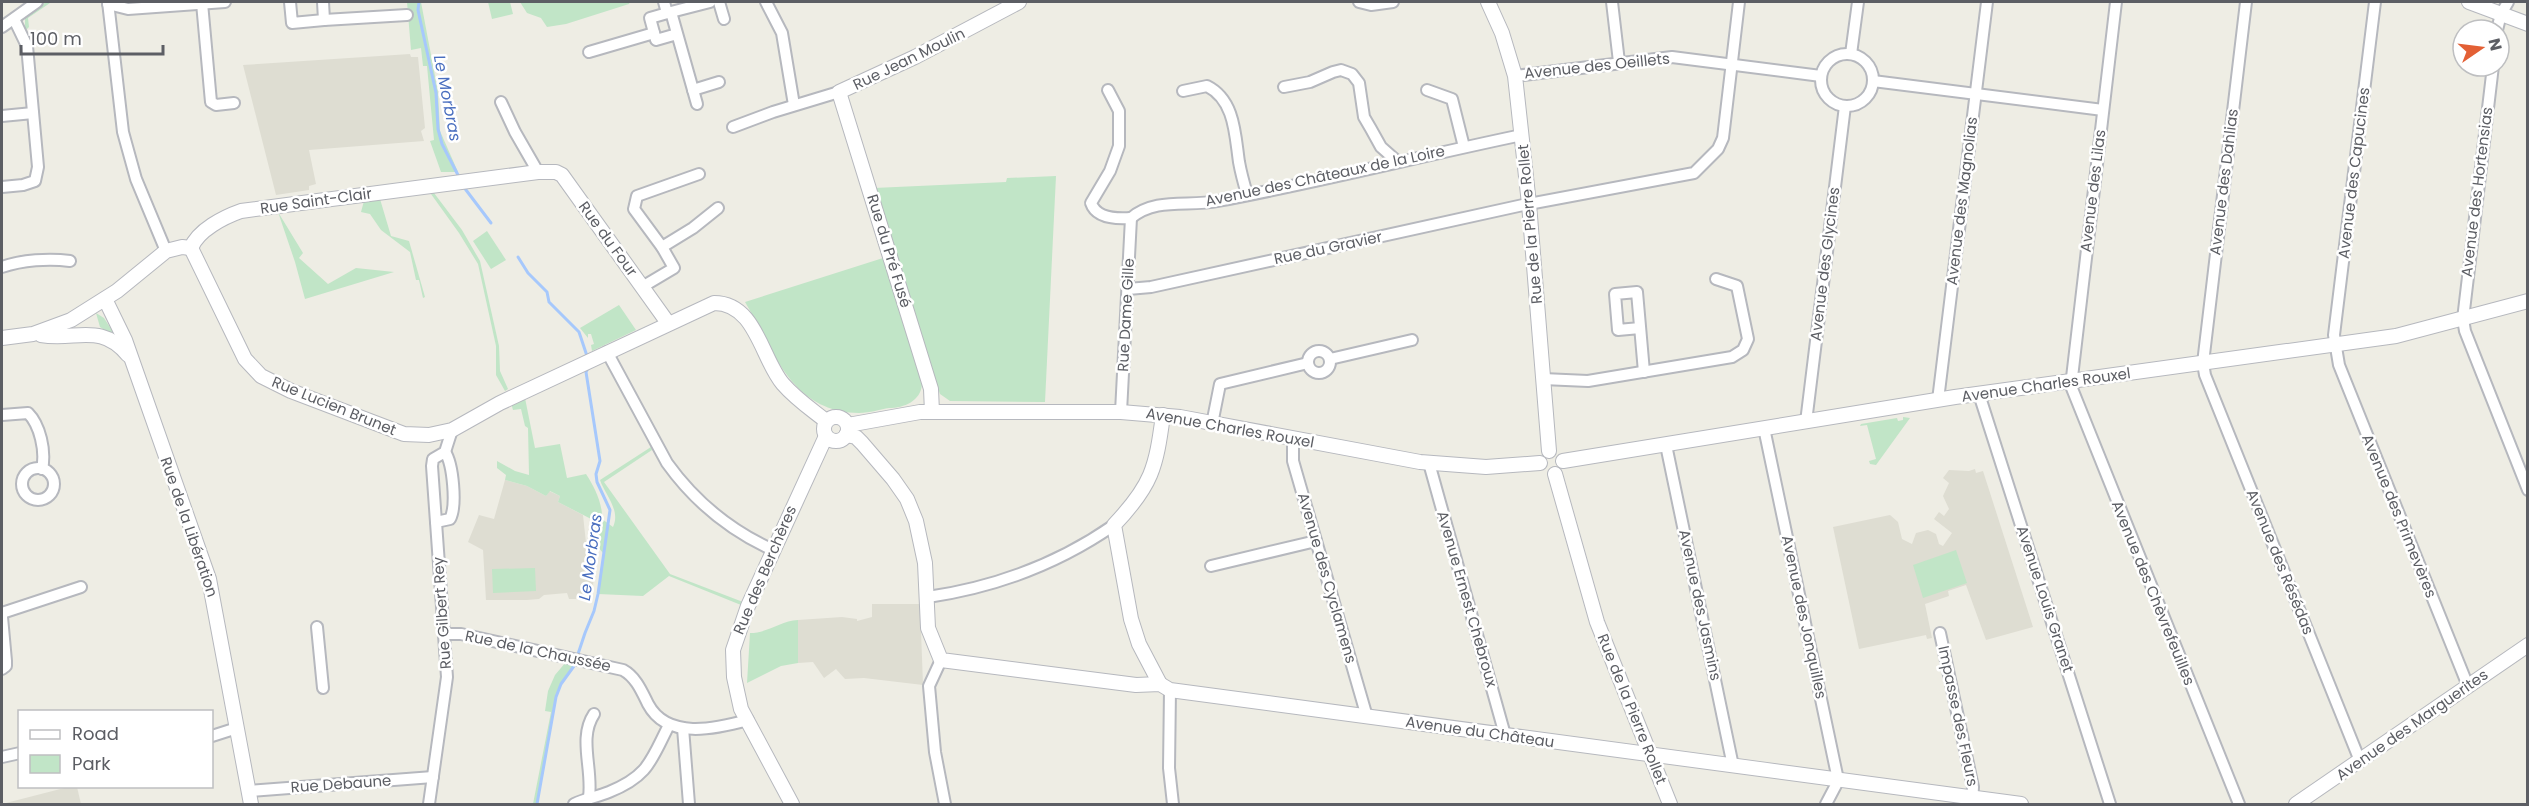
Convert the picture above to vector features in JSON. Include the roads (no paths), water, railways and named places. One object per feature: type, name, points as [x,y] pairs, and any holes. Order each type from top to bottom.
[{"type":"street","points":[[2,27],[37,2]]},
{"type":"street","points":[[166,251],[136,179],[123,132],[108,3],[129,9],[225,2]]},
{"type":"street","points":[[290,2],[292,23],[407,15]]},
{"type":"street","points":[[323,2],[324,20]]},
{"type":"street","points":[[664,2],[677,34],[697,104]]},
{"type":"street","points":[[677,34],[656,40],[650,18],[710,2]]},
{"type":"street","points":[[719,2],[724,19]]},
{"type":"street","points":[[766,2],[782,33],[794,105]]},
{"type":"street","name":"Rue Jean Moulin","points":[[733,127],[866,81],[938,46],[1019,2]]},
{"type":"street","points":[[1359,2],[1371,5],[1393,2]]},
{"type":"street","name":"Rue de la Pierre Rollet","points":[[1488,2],[1502,33],[1515,76],[1529,204],[1549,452]]},
{"type":"street","points":[[1612,2],[1619,62]]},
{"type":"street","name":"Rue du Gravier","points":[[1128,289],[1151,287],[1529,204],[1698,171],[1718,149],[1723,138],[1739,2]]},
{"type":"street","points":[[1851,54],[1858,2]]},
{"type":"street","name":"Avenue des Magnolias","points":[[1938,400],[1987,2]]},
{"type":"street","name":"Avenue des Lilas","points":[[2071,381],[2116,2]]},
{"type":"street","name":"Avenue des Dahlias","points":[[2203,363],[2246,2]]},
{"type":"street","name":"Avenue des Capucines","points":[[2335,345],[2334,335],[2375,2]]},
{"type":"street","points":[[2469,2],[2528,24]]},
{"type":"street","points":[[2500,18],[2508,2]]},
{"type":"street","points":[[202,3],[211,102],[216,105],[234,104]]},
{"type":"street","points":[[2,187],[23,185],[34,181],[38,167],[27,43],[14,19]]},
{"type":"street","points":[[589,52],[654,33]]},
{"type":"street","points":[[1851,54],[1859,56],[1870,66],[1872,90],[1861,102],[1845,106],[1836,104],[1824,92],[1821,76],[1824,68],[1836,56],[1851,54]]},
{"type":"street","name":"Avenue des Oeillets","points":[[1515,76],[1672,57],[1821,76]]},
{"type":"street","points":[[1284,87],[1310,82],[1341,70],[1352,74],[1359,83],[1364,117],[1382,147],[1398,162]]},
{"type":"street","name":"Avenue des Hortensias","points":[[2463,319],[2492,78]]},
{"type":"street","points":[[1873,81],[2103,110]]},
{"type":"street","points":[[693,90],[719,82]]},
{"type":"street","points":[[1183,91],[1207,86],[1220,94],[1225,102],[1235,131],[1247,194]]},
{"type":"street","points":[[1108,90],[1119,111],[1119,146],[1110,171],[1091,203],[1094,210],[1106,216],[1131,218]]},
{"type":"street","points":[[1427,90],[1452,99],[1464,147]]},
{"type":"street","name":"Rue du Pré Fusé","points":[[839,92],[931,389],[932,412]]},
{"type":"street","points":[[501,102],[538,172]]},
{"type":"street","name":"Avenue des Glycines","points":[[1806,422],[1845,106]]},
{"type":"street","points":[[2,116],[33,113]]},
{"type":"street","name":"Avenue des Châteaux de la Loire","points":[[1131,218],[1138,212],[1158,205],[1209,202],[1522,135]]},
{"type":"street","name":"Rue Saint-Clair","points":[[191,248],[200,236],[224,219],[241,211],[538,172]]},
{"type":"street","name":"Rue du Four","points":[[538,172],[556,172],[562,176],[668,323]]},
{"type":"street","points":[[642,287],[674,268],[662,246],[634,209],[637,196],[699,174]]},
{"type":"street","points":[[662,246],[693,228],[718,208]]},
{"type":"street","name":"Rue Dame Gille","points":[[1121,412],[1131,218]]},
{"type":"street","points":[[33,334],[88,310],[166,251],[182,247],[191,248]]},
{"type":"street","name":"Rue Lucien Brunet","points":[[191,248],[245,359],[261,375],[291,391],[404,434],[429,435],[452,430],[500,403],[714,303],[737,308],[746,318],[782,383],[826,429]]},
{"type":"street","points":[[2,267],[46,260],[70,261]]},
{"type":"street","points":[[1543,379],[1588,381],[1732,357],[1743,350],[1748,339],[1737,286],[1716,279]]},
{"type":"street","name":"Rue de la Libération","points":[[105,299],[125,340],[208,579],[250,798]]},
{"type":"street","name":"Avenue Charles Rouxel","points":[[1563,461],[1938,400],[2408,333],[2528,301]]},
{"type":"street","name":"Rue de la Libération","points":[[88,310],[94,326],[101,334],[116,343],[131,359]]},
{"type":"street","points":[[2463,319],[2465,331],[2528,490]]},
{"type":"street","points":[[1640,328],[1644,372]]},
{"type":"street","points":[[2,338],[33,334],[47,336],[101,334]]},
{"type":"street","points":[[1329,359],[1412,340]]},
{"type":"street","name":"Avenue des Primevères","points":[[2335,345],[2339,365],[2468,686]]},
{"type":"street","points":[[1319,351],[1325,353],[1329,359],[1329,366],[1322,373],[1311,370],[1308,363],[1312,354],[1319,351]]},
{"type":"street","points":[[607,352],[667,463],[683,484],[712,513],[739,533],[773,550]]},
{"type":"street","points":[[1212,424],[1220,384],[1308,363]]},
{"type":"street","name":"Avenue des Résédas","points":[[2203,363],[2205,375],[2360,761]]},
{"type":"street","name":"Avenue des Chèvrefeuilles","points":[[2071,381],[2071,391],[2239,804]]},
{"type":"street","name":"Avenue Louis Granet","points":[[1979,394],[2110,804]]},
{"type":"street","name":"Avenue Charles Rouxel","points":[[847,430],[932,412],[1121,412],[1163,415],[1429,463],[1486,467],[1540,464]]},
{"type":"street","points":[[2,415],[28,413],[35,420],[45,458],[42,469]]},
{"type":"street","points":[[928,597],[976,588],[1036,568],[1085,545],[1114,525],[1129,510],[1153,472],[1160,446],[1163,415]]},
{"type":"street","points":[[847,430],[836,441],[826,429],[836,417],[843,419],[847,430],[862,443],[907,499],[922,543],[928,597],[928,628],[941,660],[930,686],[935,752],[945,804]]},
{"type":"street","name":"Rue des Berchères","points":[[792,804],[737,694],[733,650],[741,624],[826,429]]},
{"type":"street","name":"Avenue des Jonquilles","points":[[1764,429],[1838,780]]},
{"type":"street","name":"Rue Gilbert Rey","points":[[429,804],[447,681],[432,486],[433,459],[445,452],[452,430]]},
{"type":"street","name":"Avenue des Cyclamens","points":[[1293,439],[1293,461],[1366,717]]},
{"type":"street","name":"Avenue des Jasmins","points":[[1666,445],[1733,766]]},
{"type":"street","points":[[436,522],[450,519],[453,511],[452,467],[445,452]]},
{"type":"street","points":[[1549,452],[1560,454],[1563,461],[1561,470],[1555,474],[1545,473],[1540,464],[1541,457],[1549,452]]},
{"type":"street","name":"Avenue Ernest Chebroux","points":[[1429,463],[1505,735]]},
{"type":"street","name":"Rue de la Pierre Rollet","points":[[1555,474],[1598,622],[1670,804]]},
{"type":"street","points":[[1114,525],[1131,619],[1139,644],[1165,687],[1173,804]]},
{"type":"street","points":[[1211,566],[1316,541]]},
{"type":"street","points":[[2,669],[6,666],[6,661],[2,615],[81,587]]},
{"type":"street","points":[[317,627],[323,688]]},
{"type":"street","name":"Impasse des Fleurs","points":[[1940,633],[1973,802]]},
{"type":"street","name":"Rue de la Chaussée","points":[[444,634],[461,634],[628,672],[636,681],[655,715],[669,725]]},
{"type":"street","name":"Avenue des Marguerites","points":[[2296,804],[2528,645]]},
{"type":"street","name":"Avenue du Château","points":[[941,660],[1136,686],[1165,687],[1366,717],[1838,780],[1973,802],[2021,804]]},
{"type":"street","points":[[589,796],[586,732],[588,723],[594,714]]},
{"type":"street","points":[[574,804],[589,796],[608,793],[639,776],[650,765],[669,725],[683,728],[724,725],[748,720]]},
{"type":"street","points":[[213,736],[237,728]]},
{"type":"street","points":[[683,728],[688,804]]},
{"type":"street","points":[[2,758],[18,754]]},
{"type":"street","name":"Rue Debaune","points":[[250,798],[433,777]]},
{"type":"street","points":[[1826,804],[1838,780]]},
{"type":"waterway","name":"Le Morbras","points":[[419,2],[418,10],[436,93],[438,129],[442,144],[459,177]]},
{"type":"waterway","name":"Le Morbras","points":[[463,186],[491,223]]},
{"type":"waterway","name":"Le Morbras","points":[[518,257],[528,273],[547,292],[549,302],[579,332],[587,356]]},
{"type":"waterway","name":"Le Morbras","points":[[537,804],[556,697],[561,684],[574,666],[594,611],[610,510],[597,482],[596,474],[600,461],[586,372],[588,368]]}]
